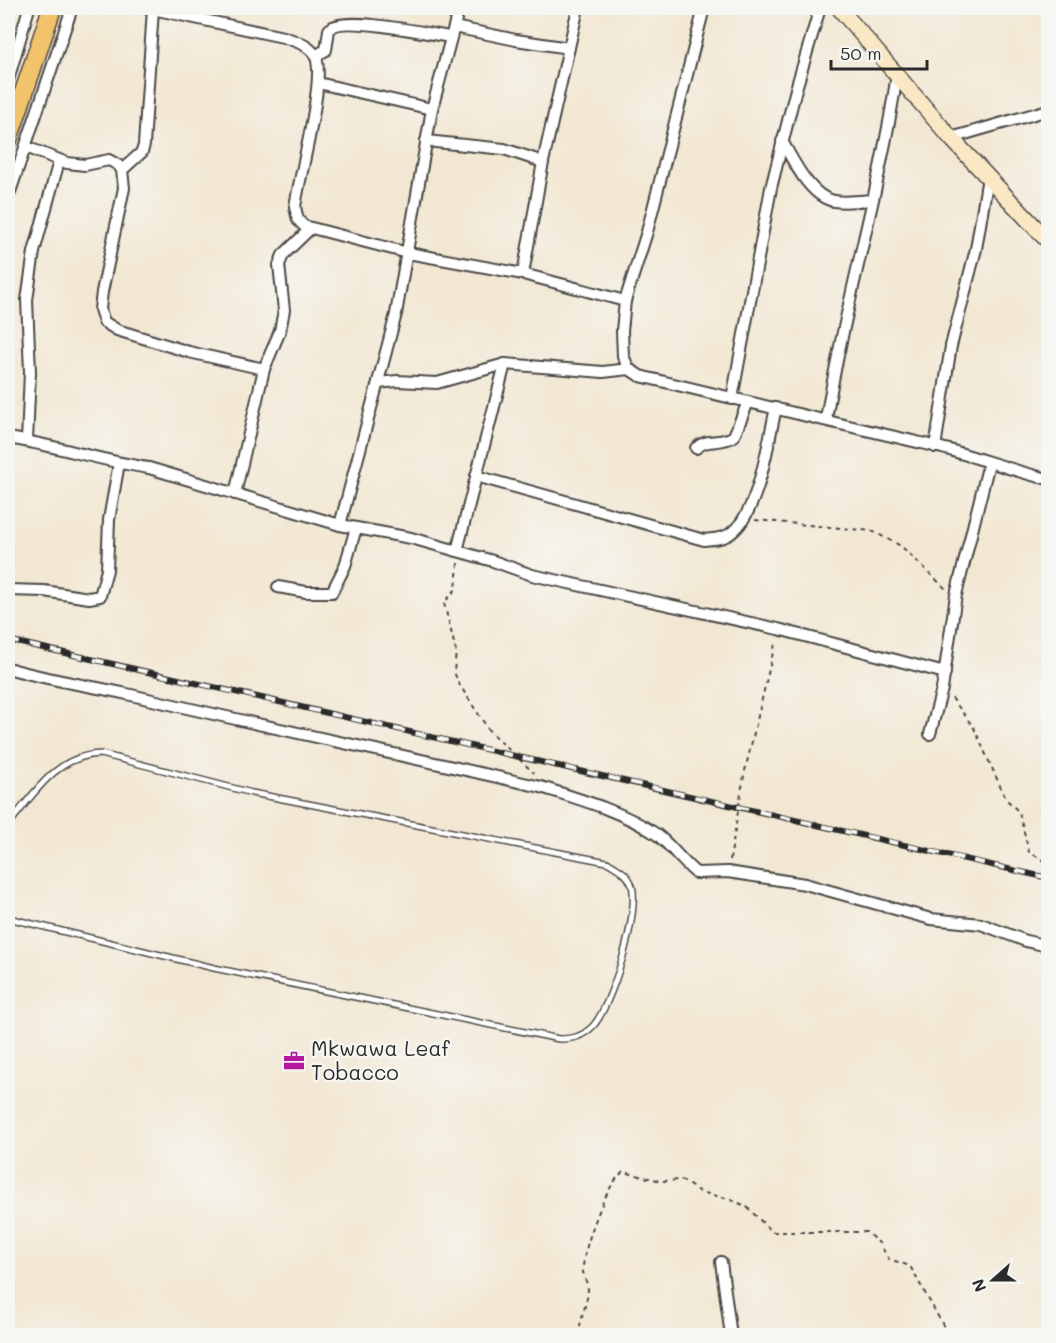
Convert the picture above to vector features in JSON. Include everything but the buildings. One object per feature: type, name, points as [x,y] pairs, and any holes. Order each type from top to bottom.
[{"type":"main road","points":[[8,141],[52,8]]},
{"type":"main road","points":[[839,8],[951,138],[1048,242]]},
{"type":"street","points":[[8,80],[29,8]]},
{"type":"street","points":[[8,198],[72,8]]},
{"type":"street","points":[[122,170],[142,152],[144,145],[150,8],[283,37],[304,44],[315,56],[318,83],[295,207],[298,220],[310,229],[408,253],[523,274],[625,301]]},
{"type":"street","points":[[340,525],[396,314],[432,109],[459,8]]},
{"type":"street","points":[[523,274],[543,162],[578,8]]},
{"type":"street","points":[[704,8],[647,232],[625,301],[622,331],[623,356],[629,369],[640,376],[826,419],[878,435],[935,447],[1048,478]]},
{"type":"street","points":[[732,399],[782,141],[819,8]]},
{"type":"street","points":[[315,56],[326,50],[327,34],[333,25],[452,32],[569,48]]},
{"type":"street","points":[[826,419],[845,313],[872,200],[897,75]]},
{"type":"street","points":[[318,83],[432,109]]},
{"type":"street","points":[[951,138],[1048,110]]},
{"type":"street","points":[[426,141],[504,149],[543,162]]},
{"type":"street","points":[[782,141],[809,184],[824,198],[833,201],[872,200]]},
{"type":"street","points":[[26,147],[59,161],[85,165],[109,160],[122,170],[124,188],[102,291],[100,309],[104,322],[117,330],[208,358],[264,369]]},
{"type":"street","points":[[27,441],[30,372],[27,300],[34,252],[59,161]]},
{"type":"street","points":[[935,447],[951,346],[976,249],[988,177]]},
{"type":"street","points":[[235,494],[264,369],[280,331],[284,309],[279,265],[283,255],[310,229]]},
{"type":"street","points":[[378,383],[397,381],[437,383],[505,364],[603,372],[629,369]]},
{"type":"street","points":[[457,551],[505,364]]},
{"type":"street","points":[[696,448],[702,442],[723,441],[734,436],[748,402]]},
{"type":"street","points":[[476,476],[705,540],[730,534],[745,519],[755,491],[776,408]]},
{"type":"street","points":[[8,438],[159,470],[340,525],[411,538],[554,580],[778,629],[945,673]]},
{"type":"street","points":[[8,590],[44,591],[89,598],[100,596],[107,570],[109,520],[119,463]]},
{"type":"street","points":[[930,734],[945,673],[956,595],[989,463]]},
{"type":"street","points":[[278,587],[306,592],[332,592],[345,566],[356,528]]},
{"type":"street","points":[[8,668],[37,677],[125,694],[212,716],[541,787],[573,796],[638,824],[672,847],[696,873],[728,872],[805,884],[931,919],[981,924],[1026,941],[1048,946]]},
{"type":"street","points":[[721,1263],[731,1335]]},
{"type":"lane","points":[[8,825],[53,772],[65,763],[101,754],[252,793],[607,862],[623,871],[631,882],[634,892],[623,954],[608,1004],[584,1035],[565,1039],[477,1024],[214,968],[8,918]]},
{"type":"path","points":[[745,519],[776,524],[872,531],[901,546],[943,587],[956,595]]},
{"type":"path","points":[[457,551],[459,572],[456,589],[444,603],[456,651],[455,675],[485,725],[531,770],[541,787]]},
{"type":"path","points":[[728,872],[744,775],[778,629]]},
{"type":"path","points":[[942,689],[965,712],[1000,787],[1019,812],[1029,852],[1048,863]]},
{"type":"path","points":[[1048,878],[1045,889],[1048,903]]},
{"type":"path","points":[[1048,911],[1048,927]]},
{"type":"path","points":[[579,1335],[588,1288],[583,1271],[587,1246],[611,1189],[618,1176],[624,1172],[661,1180],[681,1180],[700,1192],[729,1199],[746,1206],[772,1232],[866,1232],[879,1243],[889,1259],[910,1266],[949,1335]]},
{"type":"railway","points":[[8,640],[1048,878]]},
{"type":"place","name":"Mkwawa Leaf Tobacco","points":[[294,1061]]}]
